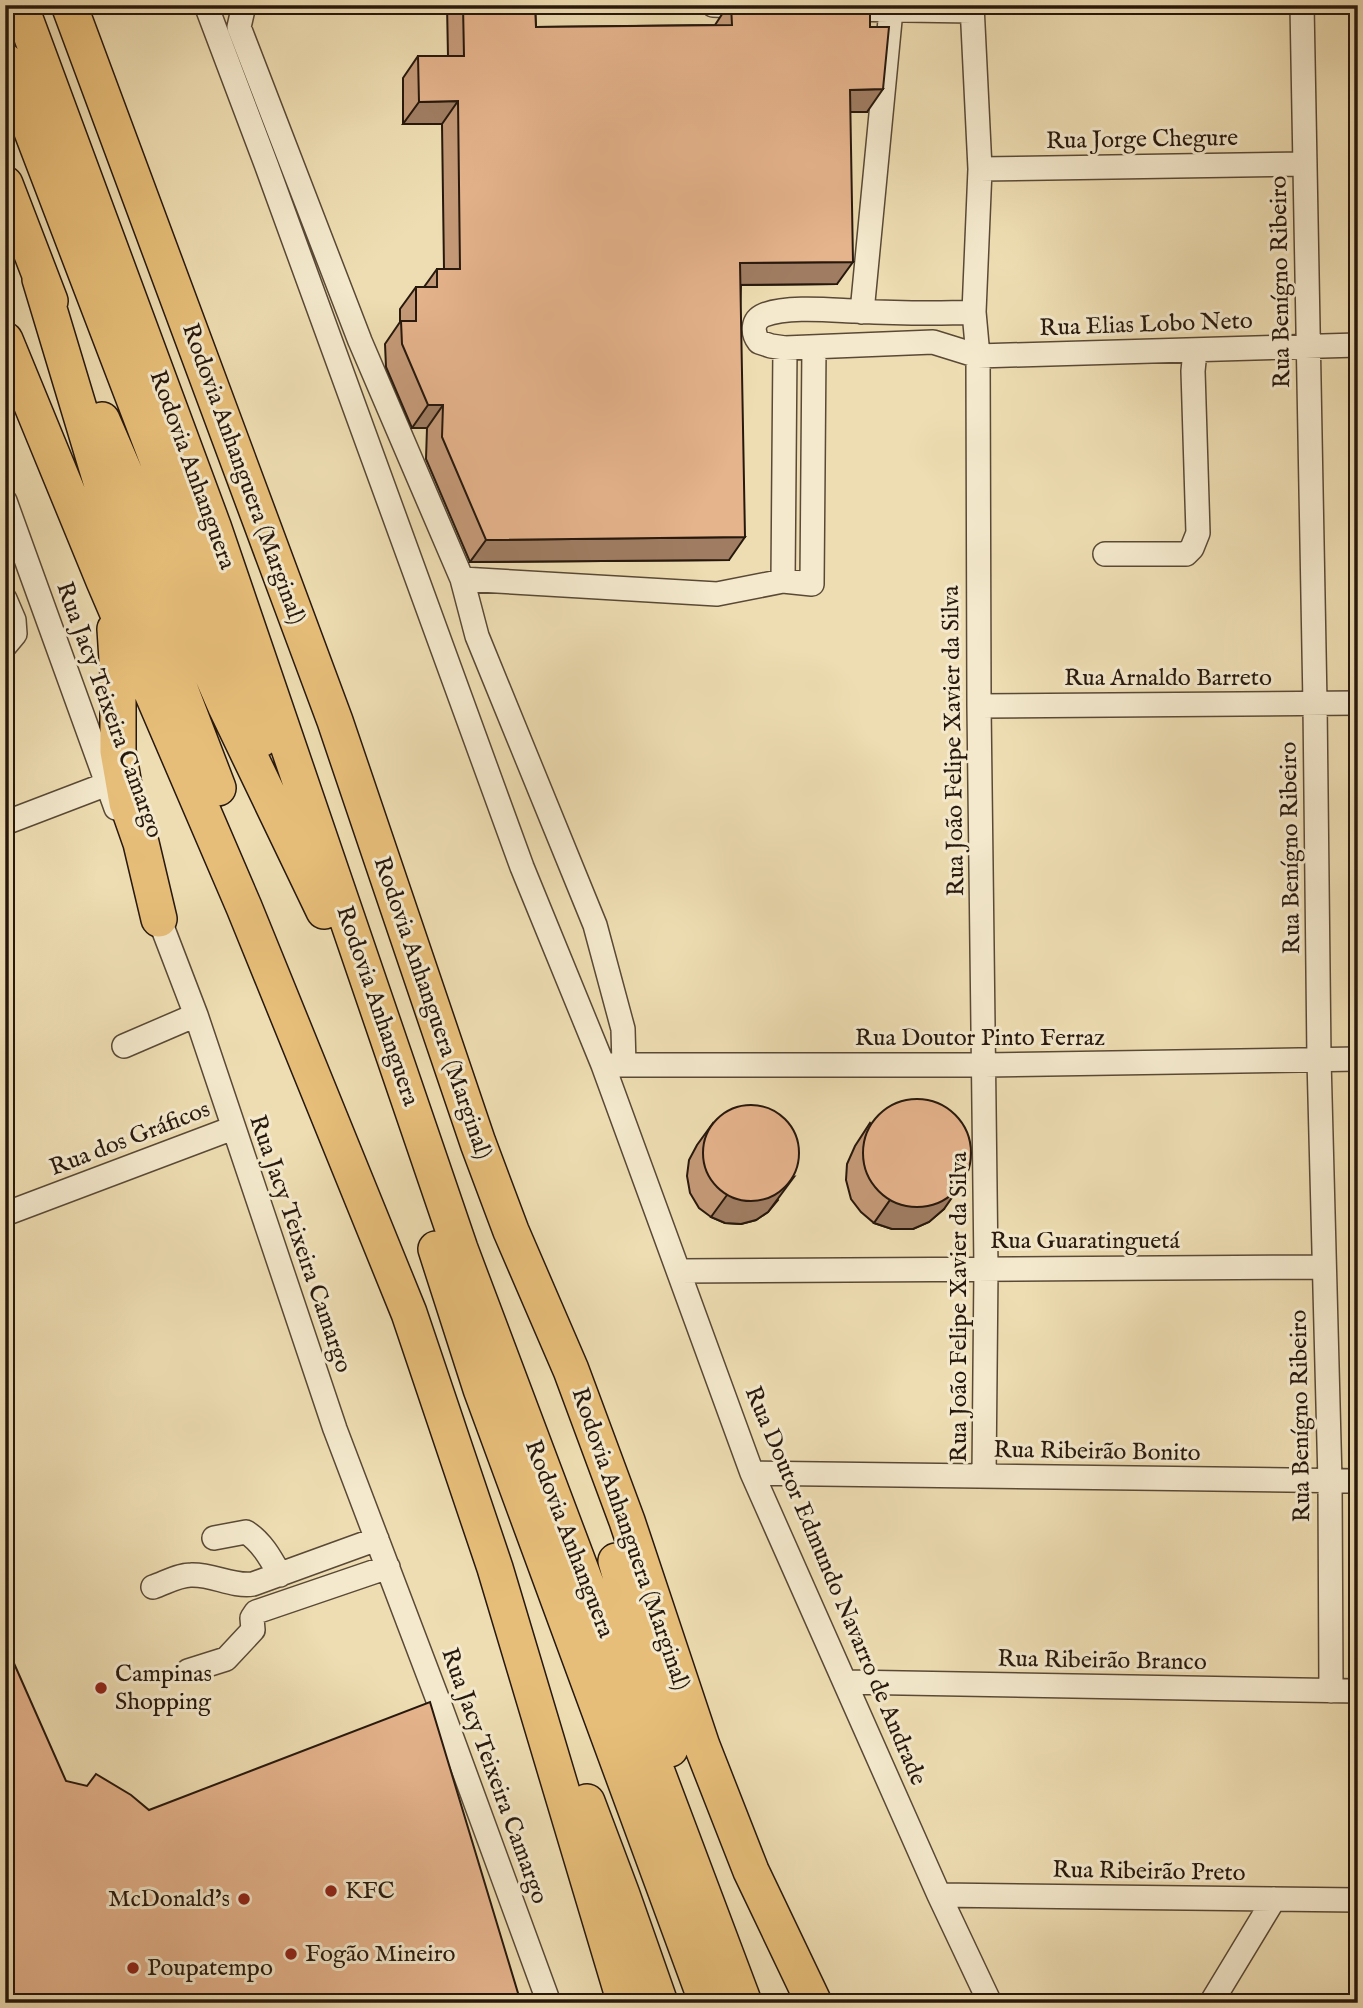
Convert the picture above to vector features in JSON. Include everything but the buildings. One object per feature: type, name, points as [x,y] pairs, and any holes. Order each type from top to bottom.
[{"type":"highway","name":"Rodovia Anhanguera","points":[[20,5],[213,526],[460,1249],[744,2003]]},
{"type":"highway","name":"Rodovia Anhanguera (Marginal)","points":[[69,5],[330,708],[478,1143],[511,1231],[571,1370],[627,1521],[702,1746],[751,1871],[814,2003]]},
{"type":"highway","name":"Rodovia Anhanguera","points":[[5,61],[188,540],[325,913],[481,1390],[707,2003]]},
{"type":"highway","points":[[5,184],[40,279],[226,707],[325,913]]},
{"type":"highway","points":[[40,279],[102,485],[181,694],[330,1065],[375,1231]]},
{"type":"highway","points":[[5,340],[104,581],[244,907],[421,1347],[495,1568],[625,2003]]},
{"type":"highway","points":[[104,581],[116,637],[118,751],[122,777],[159,919]]},
{"type":"highway","points":[[511,1231],[626,1594],[729,1961]]},
{"type":"highway","points":[[495,1568],[622,1895],[660,2003]]},
{"type":"street","name":"Rua Doutor Edmundo Navarro de Andrade","points":[[206,5],[267,164],[522,867],[614,1065],[679,1271],[752,1473],[939,1895],[990,2003]]},
{"type":"street","points":[[244,5],[239,27],[360,341],[462,579],[477,636],[595,925],[623,1029],[614,1065]]},
{"type":"street","points":[[713,5],[781,7]]},
{"type":"street","name":"Rua Benígno Ribeiro","points":[[1302,5],[1319,1059],[1330,1482],[1331,1691]]},
{"type":"street","points":[[822,8],[972,8]]},
{"type":"street","name":"Rua João Felipe Xavier da Silva","points":[[972,8],[980,169],[974,312],[978,356],[979,706],[985,1065],[984,1476]]},
{"type":"street","points":[[862,312],[891,10]]},
{"type":"street","name":"Rua Jorge Chegure","points":[[980,169],[1305,164]]},
{"type":"street","points":[[783,581],[785,348],[771,346],[755,338],[755,323],[758,318],[779,312],[813,310],[930,314],[974,312]]},
{"type":"street","name":"Rua Elias Lobo Neto","points":[[785,348],[933,342],[978,356],[1358,345]]},
{"type":"street","points":[[462,579],[717,594],[783,581],[812,584],[814,347]]},
{"type":"street","points":[[1105,554],[1186,554],[1192,548],[1198,533],[1193,371],[1195,351]]},
{"type":"street","name":"Rua Jacy Teixeira Camargo","points":[[7,512],[195,1015],[323,1395],[549,2003]]},
{"type":"street","points":[[5,600],[14,620],[15,634],[5,646]]},
{"type":"street","name":"Rua Arnaldo Barreto","points":[[979,706],[1358,703]]},
{"type":"street","points":[[5,823],[107,784]]},
{"type":"street","points":[[124,1046],[195,1015]]},
{"type":"street","name":"Rua Doutor Pinto Ferraz","points":[[614,1065],[985,1065],[1358,1059]]},
{"type":"street","name":"Rua dos Gráficos","points":[[5,1214],[233,1128]]},
{"type":"street","name":"Rua Guaratinguetá","points":[[679,1271],[1324,1266]]},
{"type":"street","name":"Rua Ribeirão Bonito","points":[[752,1473],[1358,1481]]},
{"type":"street","points":[[214,1538],[246,1532],[267,1552],[280,1575]]},
{"type":"street","points":[[153,1587],[193,1575],[221,1579],[243,1586],[266,1581],[377,1539]]},
{"type":"street","points":[[188,1671],[226,1659],[253,1630],[252,1618],[256,1612],[387,1567]]},
{"type":"street","name":"Rua Ribeirão Branco","points":[[846,1682],[1358,1691]]},
{"type":"street","name":"Rua Ribeirão Preto","points":[[939,1895],[1358,1900]]},
{"type":"street","points":[[1211,2003],[1274,1899]]},
{"type":"place","name":"Campinas Shopping","points":[[101,1688]]},
{"type":"place","name":"KFC","points":[[331,1891]]},
{"type":"place","name":"McDonald's","points":[[244,1899]]},
{"type":"place","name":"Fogão Mineiro","points":[[291,1954]]},
{"type":"place","name":"Poupatempo","points":[[133,1968]]}]
